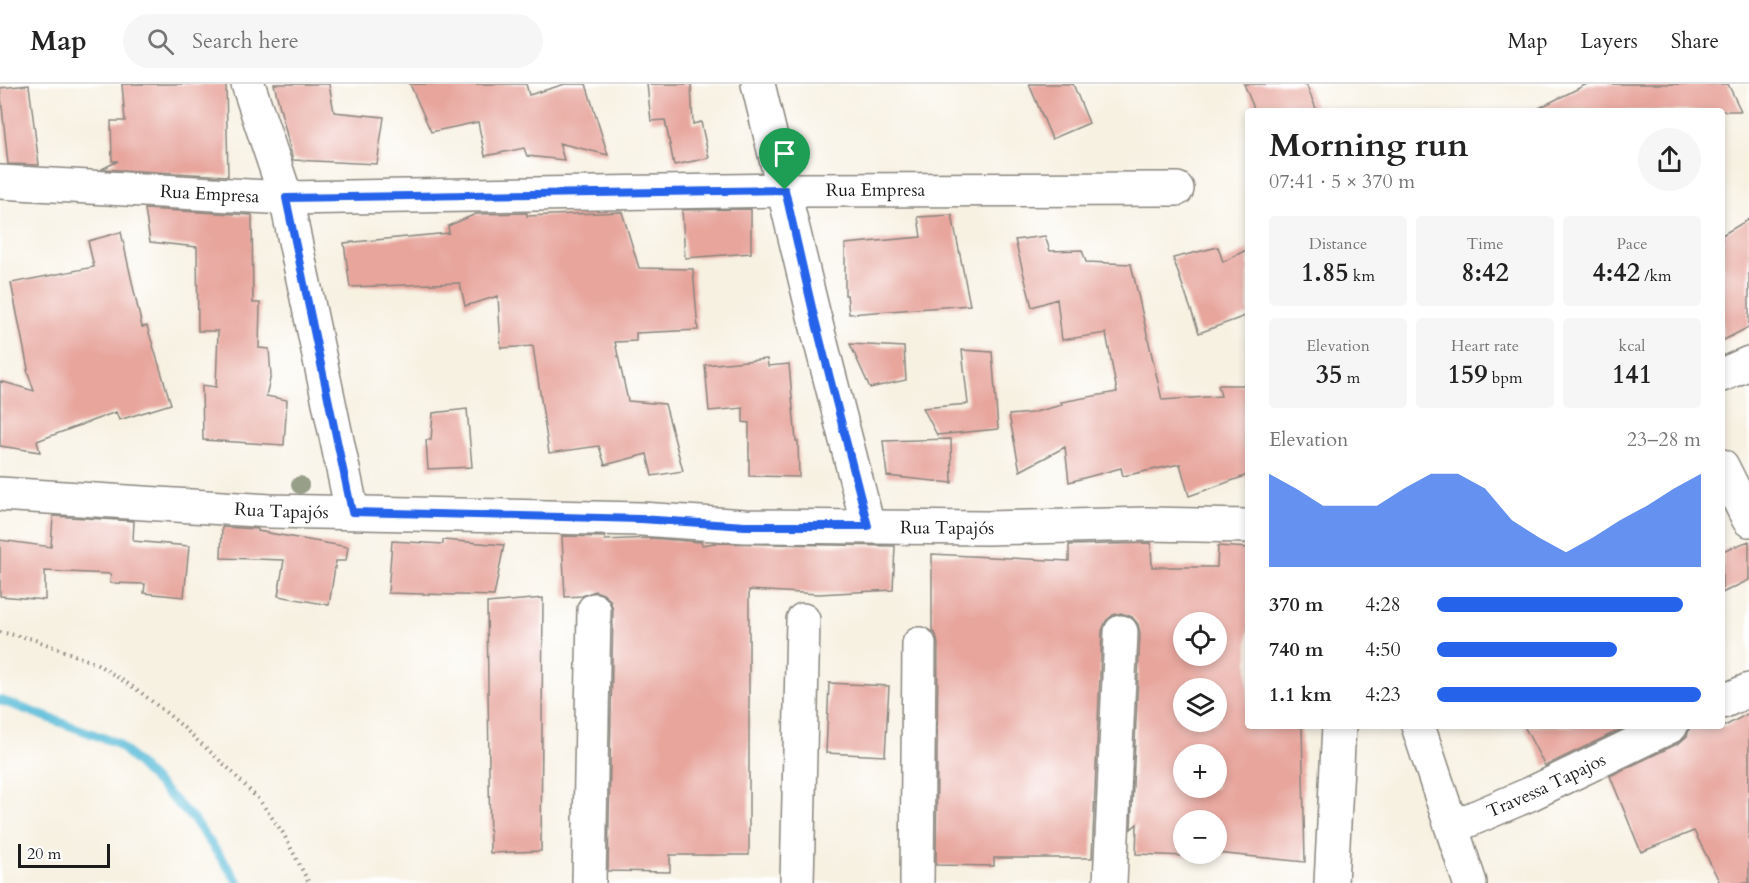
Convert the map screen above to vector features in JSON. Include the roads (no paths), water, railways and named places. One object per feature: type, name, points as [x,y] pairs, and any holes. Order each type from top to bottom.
[{"type":"street","points":[[248,84],[286,198],[352,512]]},
{"type":"street","points":[[758,84],[868,526]]},
{"type":"street","name":"Rua Empresa","points":[[0,182],[286,198],[785,190],[1177,189]]},
{"type":"street","points":[[1725,374],[1749,363]]},
{"type":"street","points":[[1725,472],[1749,520]]},
{"type":"street","name":"Rua Tapajós","points":[[0,494],[270,511],[641,519],[745,526],[987,528],[1148,524],[1245,526]]},
{"type":"street","points":[[589,883],[594,610]]},
{"type":"street","points":[[797,883],[803,620]]},
{"type":"street","points":[[1110,883],[1121,632]]},
{"type":"street","points":[[917,883],[919,644]]},
{"type":"street","points":[[1725,701],[1749,690]]},
{"type":"street","points":[[1331,883],[1339,729]]},
{"type":"street","points":[[1419,729],[1470,883]]},
{"type":"street","name":"Travessa Tapajos","points":[[1453,826],[1530,794],[1665,729]]},
{"type":"waterway","points":[[0,700],[117,743],[194,820],[239,883]]}]
